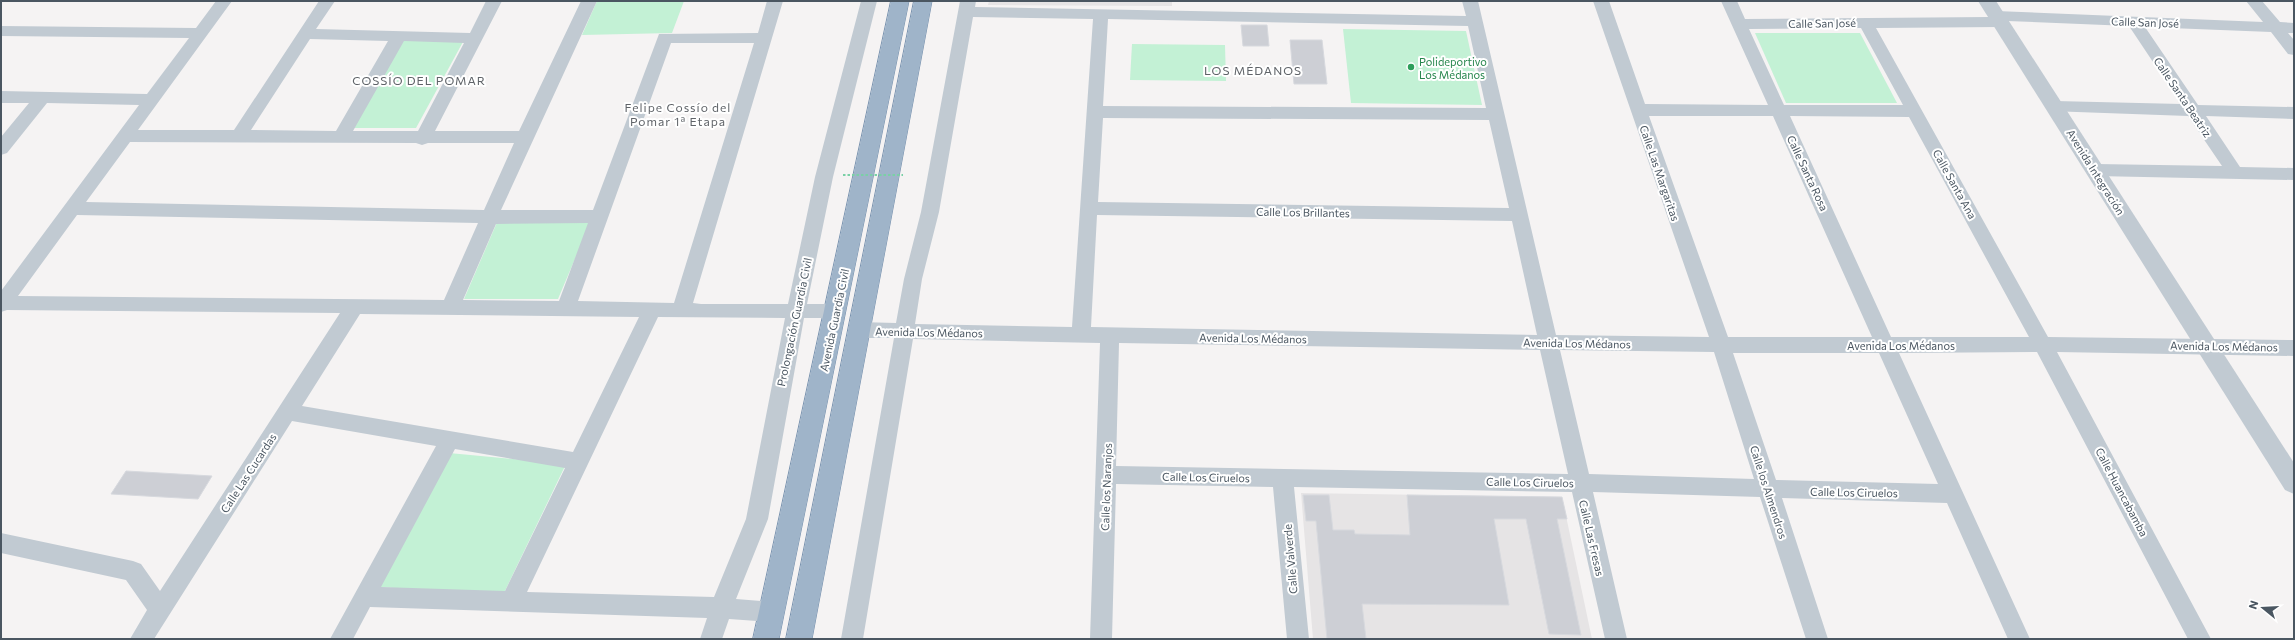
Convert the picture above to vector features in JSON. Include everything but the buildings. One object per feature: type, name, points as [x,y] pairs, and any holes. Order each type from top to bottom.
[{"type":"highway","name":"Avenida Guardia Civil","points":[[766,639],[900,1]]},
{"type":"highway","points":[[799,639],[923,1]]},
{"type":"street","points":[[2,303],[224,1]]},
{"type":"street","points":[[238,137],[327,1]]},
{"type":"street","points":[[422,139],[494,1]]},
{"type":"street","points":[[450,307],[525,138],[589,1]]},
{"type":"street","points":[[681,311],[775,1]]},
{"type":"street","name":"Prolongación Guardia Civil","points":[[711,639],[720,608],[757,519],[768,466],[783,371],[798,310],[824,177],[869,1]]},
{"type":"street","name":"Calle Las Fresas","points":[[1470,1],[1546,343],[1616,639]]},
{"type":"street","name":"Calle Las Margaritas","points":[[1602,1],[1638,110],[1721,344]]},
{"type":"street","name":"Calle Santa Rosa","points":[[1729,1],[1887,345],[2019,639]]},
{"type":"street","points":[[2254,1],[2294,50]]},
{"type":"street","points":[[852,639],[892,418],[913,279],[930,212],[967,6],[1101,14],[1233,8],[1474,21]]},
{"type":"street","name":"Calle San José","points":[[1740,24],[1866,23],[1994,13],[2294,28]]},
{"type":"street","name":"Avenida Integración","points":[[1994,13],[2096,170],[2204,344],[2294,483]]},
{"type":"street","points":[[1081,335],[1101,14]]},
{"type":"street","name":"Calle Santa Beatriz","points":[[2132,21],[2235,172]]},
{"type":"street","name":"Calle Santa Ana","points":[[1866,23],[2043,345]]},
{"type":"street","points":[[1,31],[200,33]]},
{"type":"street","points":[[306,34],[474,38]]},
{"type":"street","points":[[340,138],[399,36]]},
{"type":"street","points":[[566,308],[666,38],[763,38]]},
{"type":"street","points":[[1,97],[151,100]]},
{"type":"street","points":[[1,149],[42,98]]},
{"type":"street","points":[[2055,107],[2294,113]]},
{"type":"street","points":[[1638,110],[1915,111]]},
{"type":"street","points":[[1095,112],[1495,114]]},
{"type":"street","points":[[126,136],[422,139],[525,138]]},
{"type":"street","points":[[2096,170],[2294,174]]},
{"type":"street","points":[[72,208],[490,217],[600,216]]},
{"type":"street","name":"Calle Los Brillantes","points":[[1089,208],[1518,215]]},
{"type":"street","points":[[2,303],[566,308],[681,311],[836,311]]},
{"type":"street","name":"Calle Las Cucardas","points":[[141,639],[355,306]]},
{"type":"street","points":[[511,602],[652,310]]},
{"type":"street","name":"Avenida Los Médanos","points":[[859,330],[1546,343],[1887,345],[2204,344],[2294,348]]},
{"type":"street","name":"Calle los Naranjos","points":[[1101,639],[1110,335]]},
{"type":"street","name":"Calle los Almendros","points":[[1721,344],[1817,639]]},
{"type":"street","name":"Calle Huancabamba","points":[[2043,345],[2200,639]]},
{"type":"street","points":[[287,412],[579,462]]},
{"type":"street","points":[[341,639],[366,597],[450,440]]},
{"type":"street","name":"Calle Los Ciruelos","points":[[1106,475],[1579,483],[1768,490],[1954,494]]},
{"type":"street","name":"Calle Valverde","points":[[1283,478],[1298,639]]},
{"type":"street","points":[[1,543],[132,571],[160,610]]},
{"type":"street","points":[[366,597],[720,608],[772,612]]},
{"type":"path","points":[[843,175],[903,175]]},
{"type":"shaded area","points":[[989,1],[1172,1],[1172,6],[988,5]]},
{"type":"shaded area","points":[[1301,493],[1562,497],[1592,639],[1313,639]]},
{"type":"green space","points":[[597,1],[684,1],[672,33],[582,35]]},
{"type":"green space","name":"Polideportivo Los Médanos","points":[[1343,29],[1466,31],[1482,105],[1351,103]]},
{"type":"green space","points":[[1755,33],[1860,33],[1897,103],[1786,103]]},
{"type":"green space","points":[[402,39],[464,40],[416,128],[350,128]]},
{"type":"green space","points":[[1132,44],[1225,45],[1226,81],[1130,80]]},
{"type":"green space","points":[[498,220],[591,221],[558,299],[464,299]]},
{"type":"green space","points":[[449,453],[566,464],[503,595],[379,587]]},
{"type":"place","name":"Polideportivo Los Médanos","points":[[1411,67]]},
{"type":"district","name":"LOS MÉDANOS","points":[[1253,70]]},
{"type":"district","name":"COSSÍO DEL POMAR","points":[[419,80]]},
{"type":"district","name":"Felipe Cossío del Pomar 1ª Etapa","points":[[678,114]]}]
